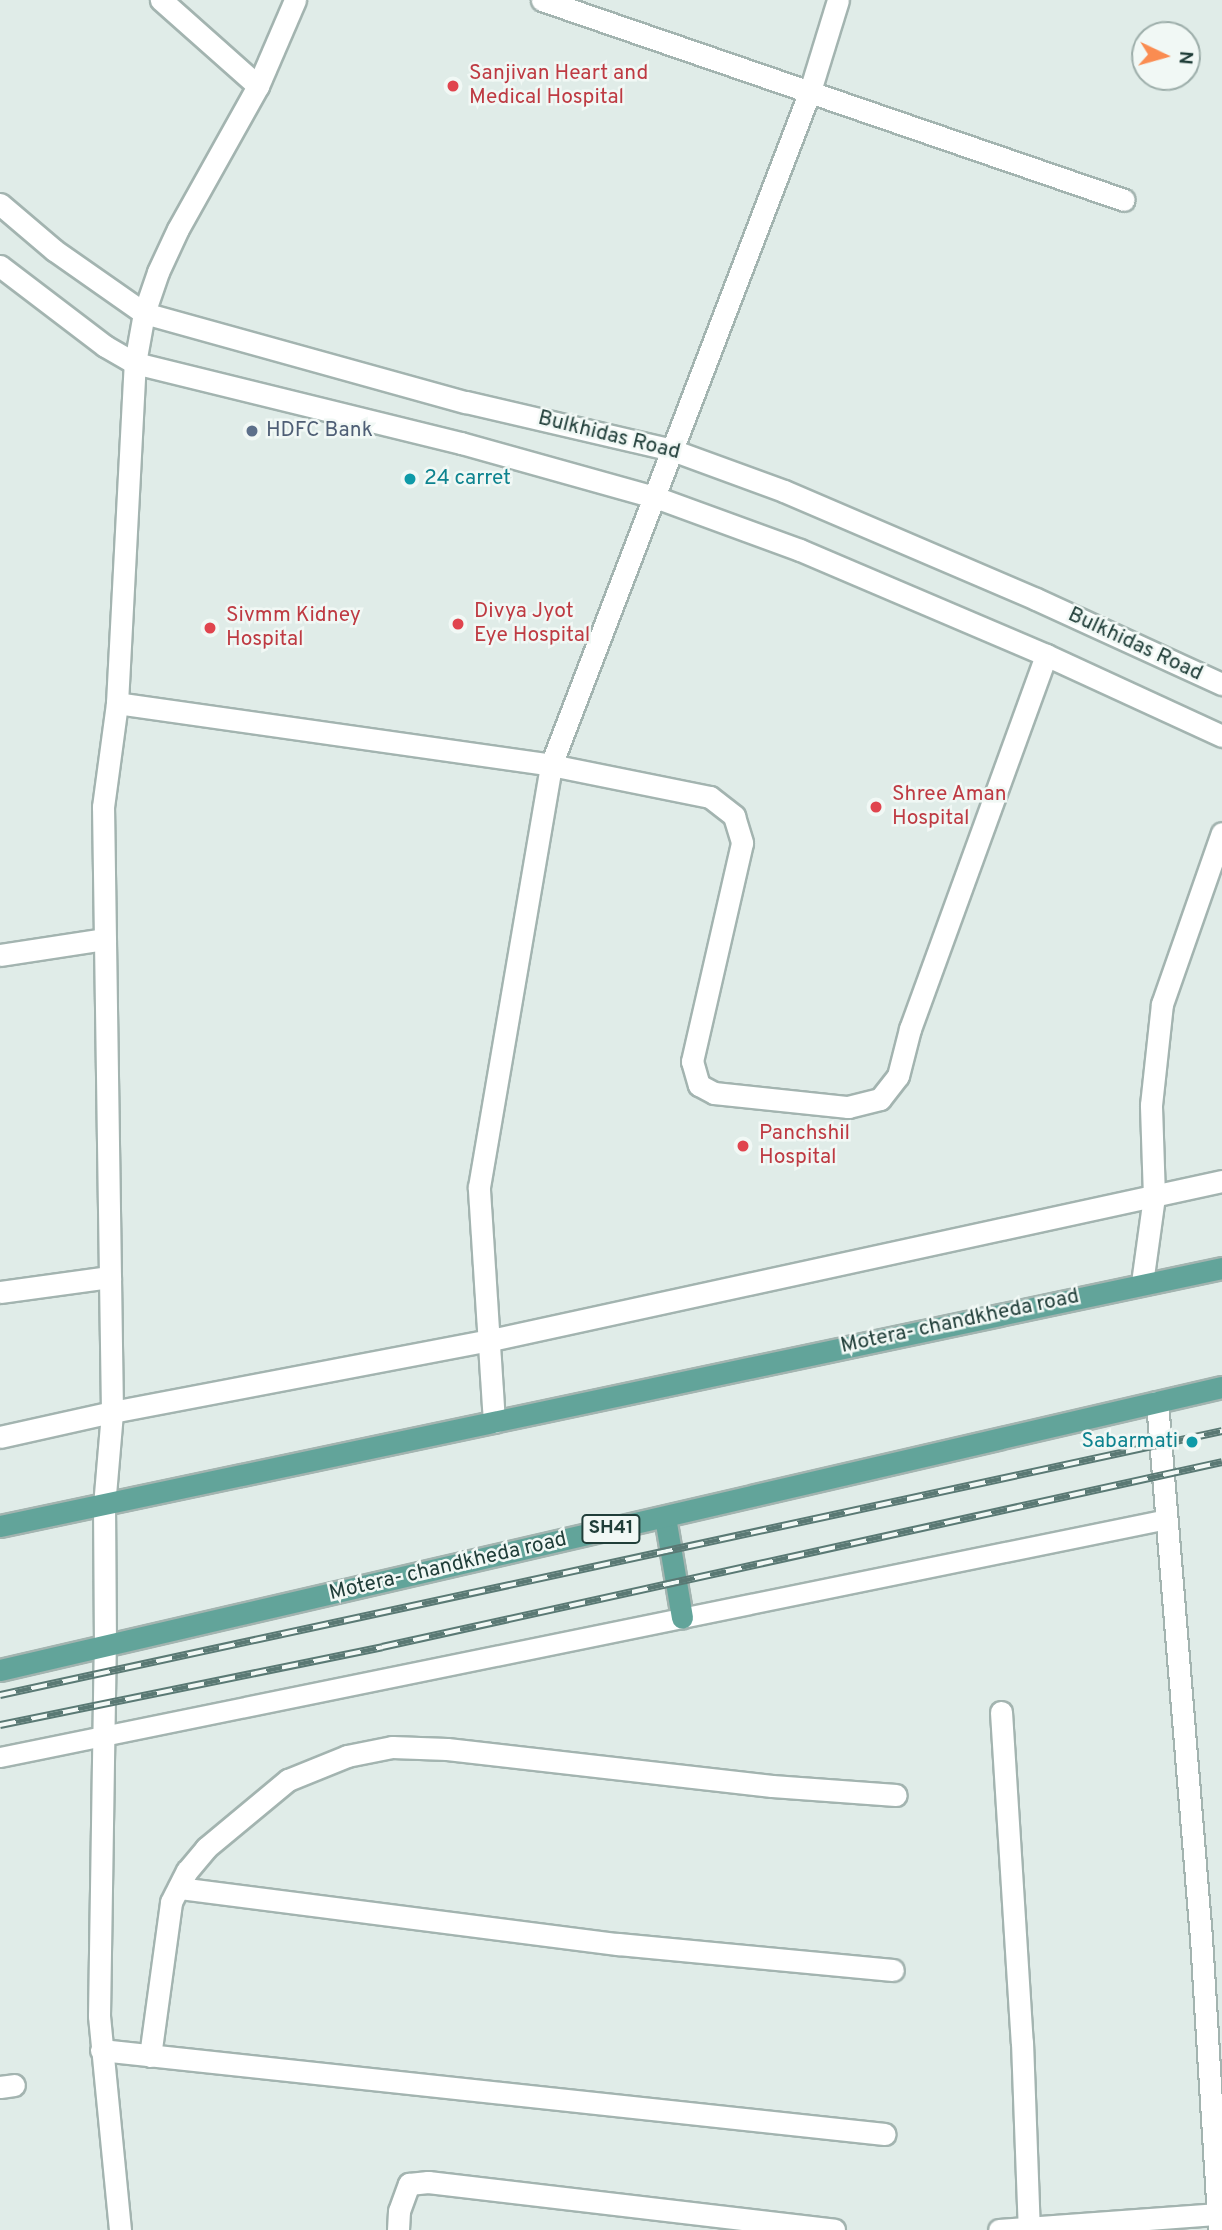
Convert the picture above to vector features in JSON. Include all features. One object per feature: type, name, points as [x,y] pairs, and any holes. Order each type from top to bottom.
[{"type":"main road","name":"Motera- chandkheda road","points":[[0,1527],[1222,1268]]},
{"type":"main road","name":"Motera- chandkheda road","points":[[0,1670],[1222,1387]]},
{"type":"main road","points":[[665,1517],[682,1618]]},
{"type":"street","points":[[161,0],[258,86]]},
{"type":"street","points":[[120,2230],[99,2016],[105,1647],[104,1506],[112,1412],[103,807],[117,703],[135,363],[144,313],[158,272],[178,229],[258,86],[295,0]]},
{"type":"street","points":[[542,0],[1124,200]]},
{"type":"street","points":[[494,1422],[491,1340],[479,1187],[551,765],[810,92],[838,0]]},
{"type":"street","name":"Bulkhidas Road","points":[[0,204],[54,250],[144,313],[466,402],[671,450],[785,491],[1036,599],[1222,684]]},
{"type":"street","points":[[0,265],[105,346],[135,363],[461,443],[655,497],[800,550],[1046,655],[1222,736]]},
{"type":"street","points":[[117,703],[551,765],[710,797],[734,816],[742,843],[692,1061],[699,1085],[713,1093],[848,1107],[880,1099],[898,1076],[910,1028],[1046,655]]},
{"type":"street","points":[[1142,1283],[1154,1197],[1151,1105],[1162,1004],[1222,833]]},
{"type":"street","points":[[0,955],[105,939]]},
{"type":"street","points":[[0,1437],[112,1412],[491,1340],[1222,1181]]},
{"type":"street","points":[[0,1292],[110,1277]]},
{"type":"street","points":[[999,2230],[1219,2222],[1212,1938],[1157,1402]]},
{"type":"street","points":[[1001,1712],[1022,2042],[1029,2229]]},
{"type":"street","points":[[150,2056],[171,1902],[187,1871],[206,1848],[288,1780],[346,1756],[392,1747],[447,1749],[772,1786],[896,1794]]},
{"type":"street","points":[[179,1888],[618,1944],[893,1970]]},
{"type":"street","points":[[101,2050],[885,2134]]},
{"type":"street","points":[[398,2230],[399,2211],[409,2184],[429,2182],[834,2230]]},
{"type":"lane","points":[[0,1757],[1167,1519]]},
{"type":"railway","points":[[0,1695],[1222,1431]]},
{"type":"railway","points":[[0,1725],[382,1647],[1222,1462]]},
{"type":"place","name":"Sanjivan Heart and Medical Hospital","points":[[453,86]]},
{"type":"place","name":"HDFC Bank","points":[[252,431]]},
{"type":"place","name":"24 carret","points":[[410,479]]},
{"type":"place","name":"Divya Jyot Eye Hospital","points":[[458,624]]},
{"type":"place","name":"Sivmm Kidney Hospital","points":[[210,628]]},
{"type":"place","name":"Shree Aman Hospital","points":[[876,807]]},
{"type":"place","name":"Panchshil Hospital","points":[[743,1146]]},
{"type":"place","name":"Sabarmati","points":[[1192,1442]]}]
